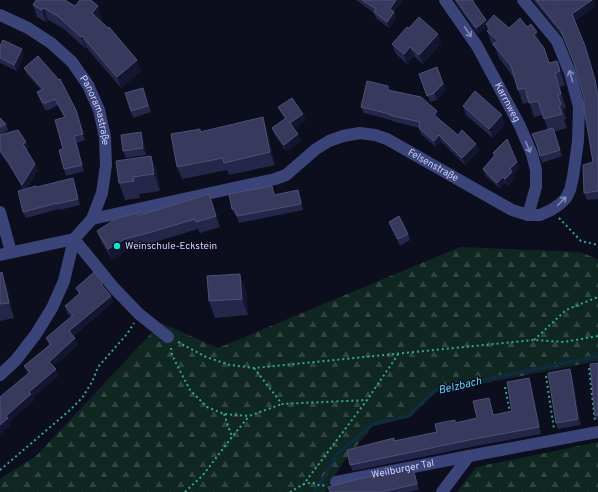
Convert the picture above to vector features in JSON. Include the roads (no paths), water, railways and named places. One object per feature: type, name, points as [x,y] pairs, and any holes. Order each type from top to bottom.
[{"type":"street","name":"Karrnweg","points":[[445,0],[477,46],[520,126],[532,154],[536,170],[536,187],[528,215]]},
{"type":"street","name":"Felsenstraße","points":[[92,219],[275,179],[286,175],[316,149],[329,141],[343,136],[360,133],[375,135],[387,139],[512,210],[528,215],[540,215],[551,210],[566,198],[570,190],[578,141],[578,107],[570,73],[557,40],[523,0]]},
{"type":"street","name":"Panoramastraße","points":[[0,15],[28,28],[51,43],[72,62],[88,85],[99,110],[105,137],[106,165],[102,193],[92,219],[74,239]]},
{"type":"street","points":[[0,212],[5,254],[74,239]]},
{"type":"street","points":[[74,239],[114,288],[139,314],[168,337]]},
{"type":"street","points":[[0,376],[16,360],[36,334],[52,308],[64,281],[74,239]]},
{"type":"street","name":"Weilburger Tal","points":[[336,482],[597,432]]},
{"type":"street","points":[[442,492],[469,456]]},
{"type":"waterway","name":"Belzbach","points":[[314,492],[326,475],[336,455],[373,424],[408,416],[435,390],[598,356]]},
{"type":"place","name":"Weinschule-Eckstein","points":[[117,246]]}]
